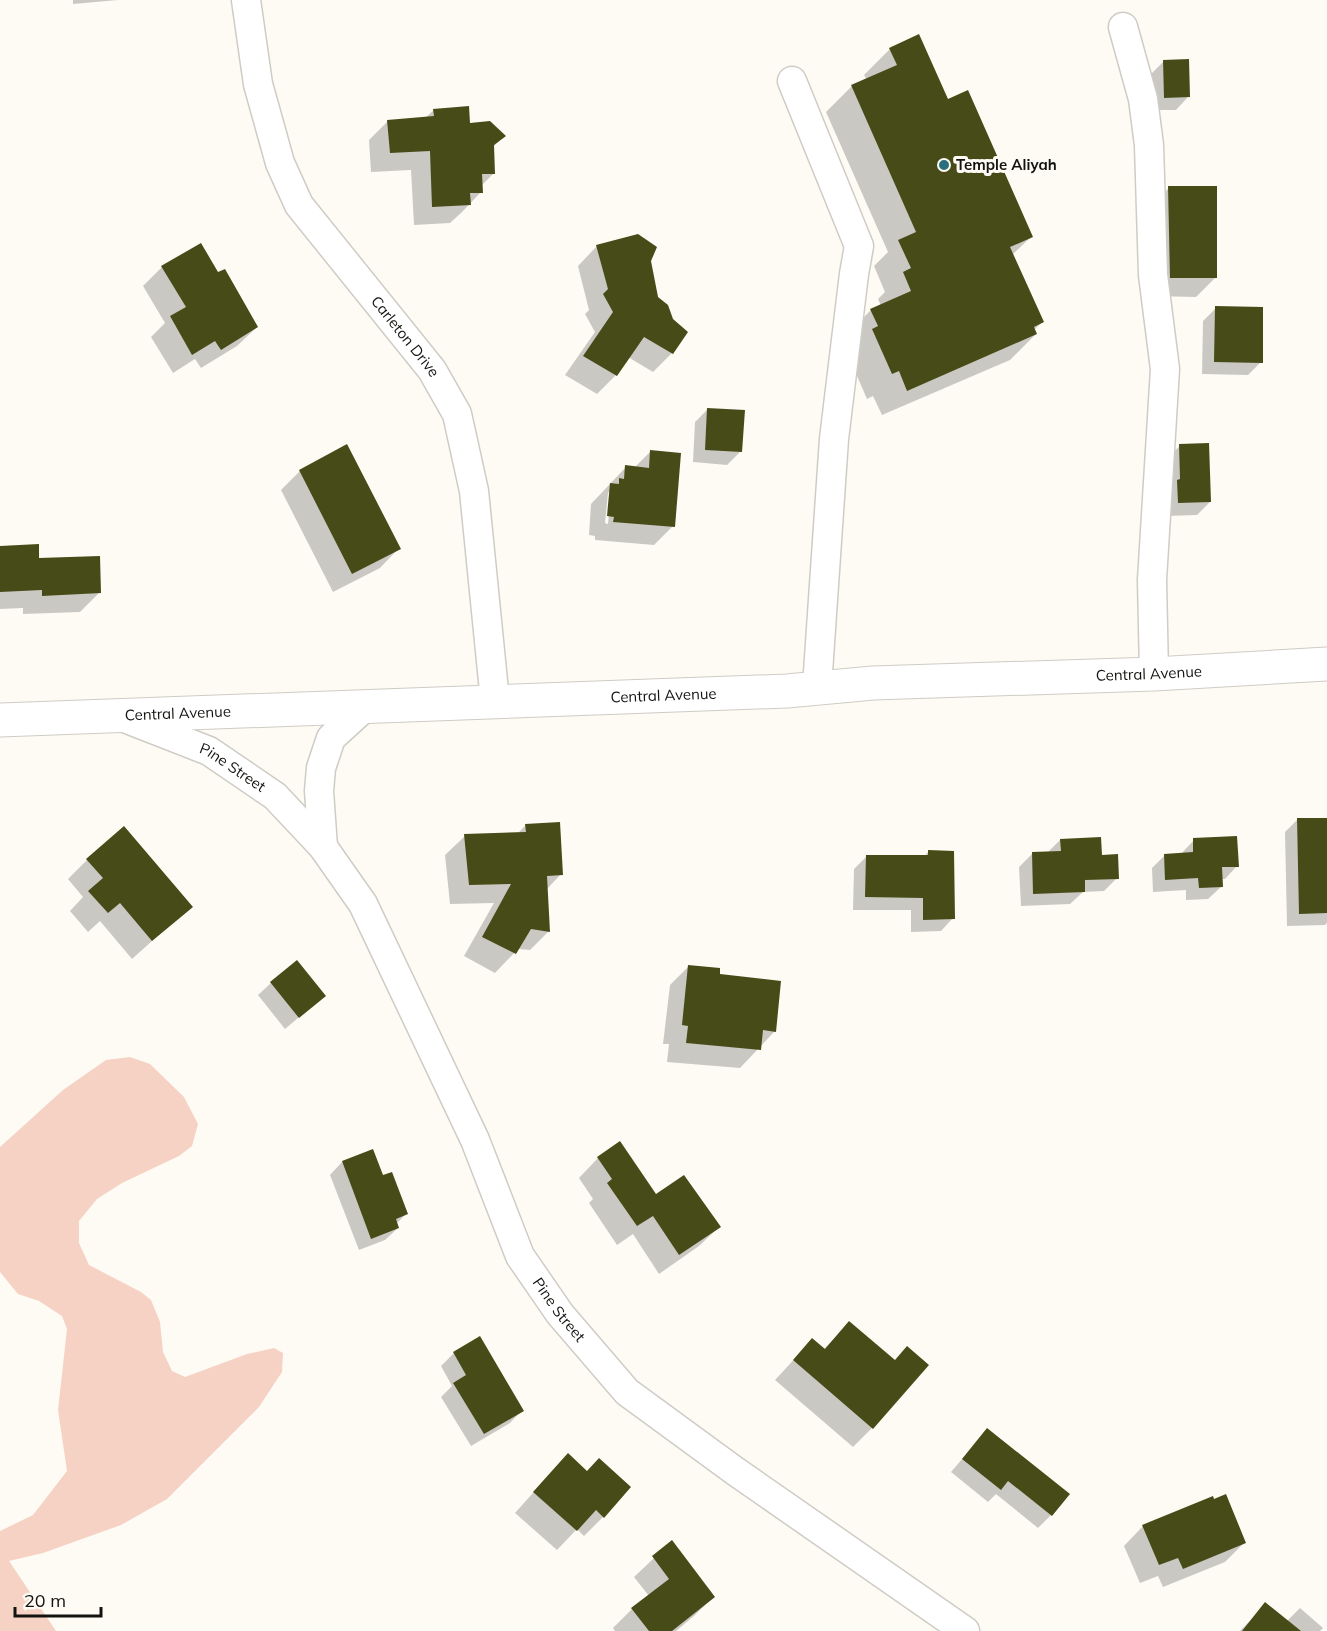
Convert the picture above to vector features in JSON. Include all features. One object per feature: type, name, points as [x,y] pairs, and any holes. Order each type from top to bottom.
[{"type":"main road","name":"Central Avenue","points":[[0,720],[787,691],[873,683],[1154,674],[1327,664]]},
{"type":"street","name":"Carleton Drive","points":[[246,0],[258,84],[280,163],[299,205],[432,370],[457,414],[474,491],[495,701]]},
{"type":"street","points":[[1123,27],[1143,99],[1149,146],[1153,275],[1165,369],[1152,580],[1154,674]]},
{"type":"street","points":[[792,81],[859,246],[834,439],[817,687]]},
{"type":"street","points":[[323,847],[319,791],[321,768],[331,738],[366,706]]},
{"type":"street","name":"Pine Street","points":[[122,717],[209,751],[275,796],[323,847],[363,904],[475,1140],[520,1256],[560,1314],[627,1392],[735,1471],[965,1631]]},
{"type":"shaded area","points":[[130,1057],[150,1064],[184,1097],[198,1124],[192,1146],[179,1156],[122,1183],[97,1199],[79,1221],[79,1243],[89,1265],[141,1292],[151,1300],[160,1322],[163,1352],[172,1371],[185,1377],[247,1354],[274,1348],[283,1353],[282,1372],[259,1407],[167,1499],[121,1525],[43,1553],[9,1561],[56,1631],[0,1631],[0,1531],[33,1515],[67,1471],[58,1410],[67,1329],[62,1316],[39,1301],[18,1294],[0,1272],[0,1147],[63,1090],[106,1060]]},
{"type":"building","name":"Temple Aliyah","points":[[919,34],[948,99],[968,90],[1033,237],[1010,247],[1044,322],[1034,327],[1037,334],[907,391],[899,371],[892,374],[872,329],[878,326],[870,309],[911,291],[903,272],[911,268],[898,240],[916,232],[851,85],[897,65],[889,48]]},
{"type":"building","points":[[1189,59],[1190,97],[1164,98],[1163,60]]},
{"type":"building","points":[[469,106],[470,123],[490,121],[506,136],[494,145],[495,174],[482,174],[483,193],[470,193],[471,205],[432,207],[430,151],[390,153],[387,120],[434,116],[433,109]]},
{"type":"building","points":[[1168,186],[1217,186],[1217,278],[1170,278]]},
{"type":"building","points":[[638,234],[657,247],[651,261],[658,297],[668,305],[673,319],[688,332],[673,354],[644,337],[617,376],[583,356],[613,312],[603,294],[608,289],[596,245]]},
{"type":"building","points":[[201,243],[218,272],[225,269],[258,327],[221,350],[215,341],[192,355],[170,316],[186,307],[161,266]]},
{"type":"building","points":[[1215,306],[1263,307],[1263,363],[1214,362]]},
{"type":"building","points":[[707,408],[745,410],[742,452],[705,450]]},
{"type":"building","points":[[1209,443],[1211,502],[1178,503],[1179,444]]},
{"type":"building","points":[[347,444],[401,549],[352,574],[299,470]]},
{"type":"building","points":[[650,450],[681,453],[675,527],[613,522],[614,517],[607,516],[610,483],[619,484],[619,478],[624,479],[625,465],[649,468]]},
{"type":"building","points":[[39,544],[39,558],[100,556],[101,593],[42,596],[42,590],[0,592],[0,546]]},
{"type":"building","points":[[1297,818],[1327,818],[1327,913],[1299,914]]},
{"type":"building","points":[[560,822],[563,875],[547,876],[550,932],[531,929],[516,954],[482,937],[511,884],[469,885],[464,834],[526,832],[525,824]]},
{"type":"building","points":[[124,826],[193,907],[152,941],[120,903],[108,913],[88,891],[103,878],[86,859]]},
{"type":"building","points":[[1237,836],[1239,867],[1222,867],[1223,887],[1199,888],[1198,878],[1165,880],[1164,854],[1193,852],[1193,838]]},
{"type":"building","points":[[1101,837],[1102,855],[1118,854],[1119,879],[1085,880],[1085,892],[1033,894],[1032,852],[1061,851],[1060,839]]},
{"type":"building","points":[[928,850],[954,851],[955,919],[923,920],[923,898],[865,897],[866,855],[928,855]]},
{"type":"building","points":[[297,960],[326,996],[299,1018],[270,982]]},
{"type":"building","points":[[688,965],[720,968],[720,974],[781,981],[776,1032],[763,1030],[761,1050],[686,1043],[688,1026],[682,1025]]},
{"type":"building","points":[[620,1141],[656,1194],[684,1175],[721,1227],[679,1255],[653,1216],[637,1226],[607,1183],[612,1179],[597,1157]]},
{"type":"building","points":[[373,1149],[383,1175],[392,1172],[408,1214],[396,1219],[399,1228],[371,1239],[342,1161]]},
{"type":"building","points":[[849,1321],[895,1360],[907,1346],[929,1365],[873,1429],[793,1360],[812,1338],[825,1349]]},
{"type":"building","points":[[480,1336],[524,1411],[484,1434],[453,1383],[466,1375],[453,1352]]},
{"type":"building","points":[[987,1428],[1070,1494],[1052,1516],[1008,1481],[1001,1490],[962,1459]]},
{"type":"building","points":[[568,1453],[587,1471],[599,1458],[631,1487],[604,1518],[596,1510],[577,1531],[533,1492]]},
{"type":"building","points":[[1226,1494],[1246,1543],[1183,1569],[1178,1558],[1159,1565],[1142,1525],[1213,1496],[1214,1499]]},
{"type":"building","points":[[672,1540],[715,1597],[672,1631],[649,1631],[631,1608],[669,1579],[652,1556]]},
{"type":"building","points":[[1265,1602],[1301,1631],[1242,1631]]},
{"type":"place","name":"Temple Aliyah","points":[[944,165]]}]
